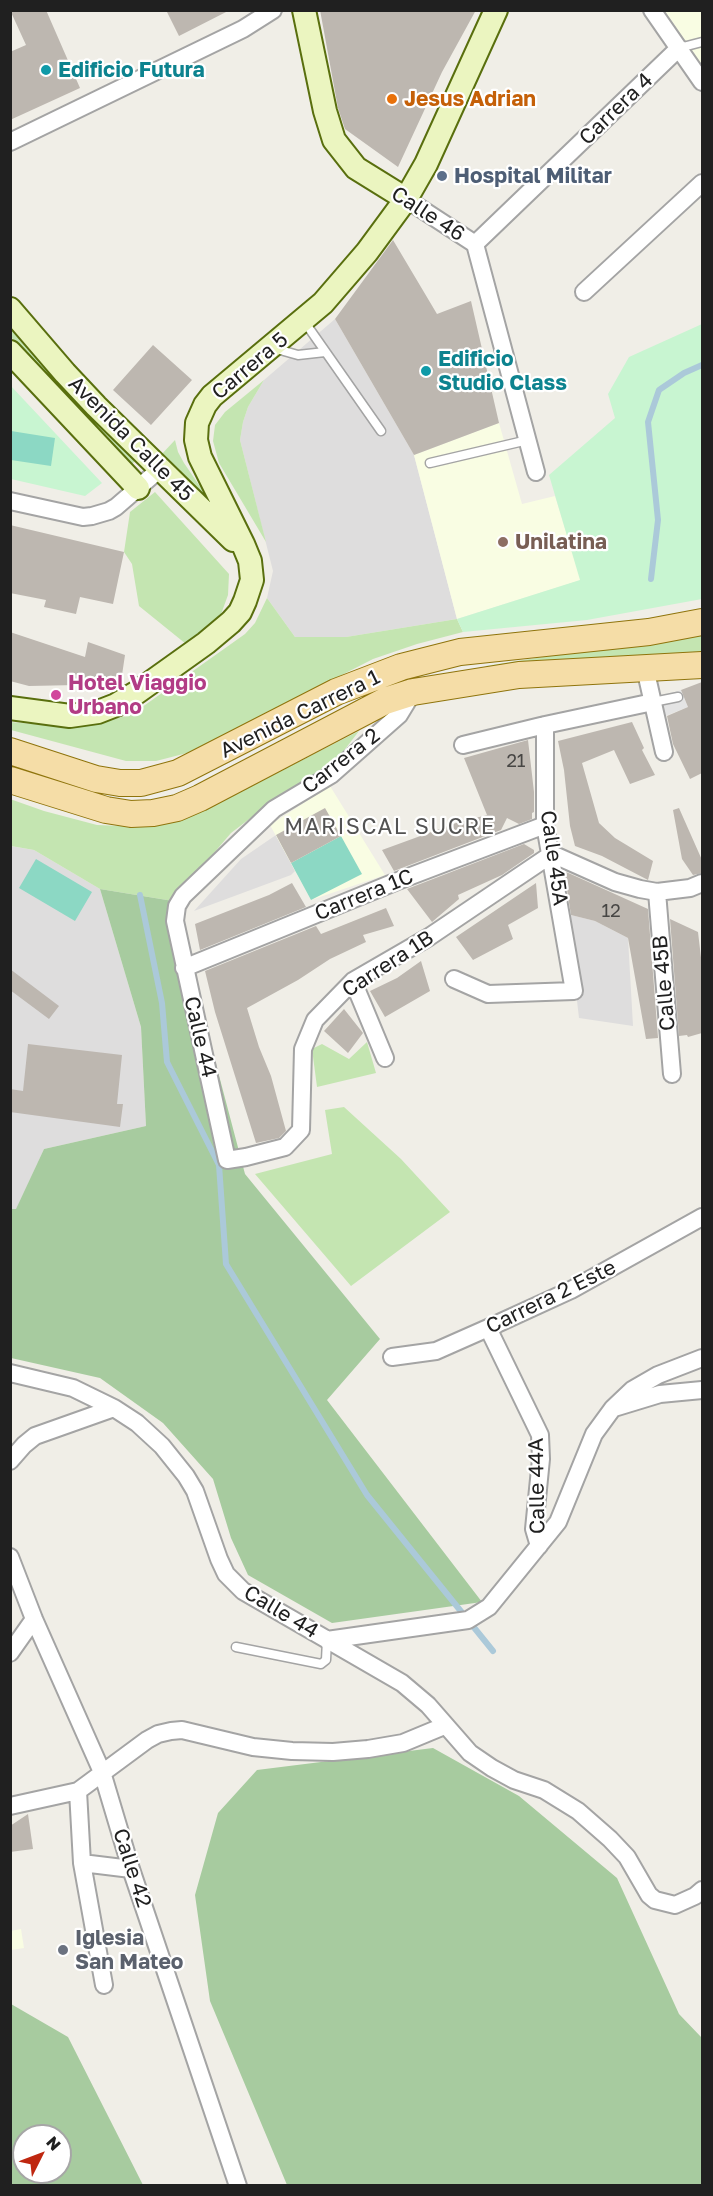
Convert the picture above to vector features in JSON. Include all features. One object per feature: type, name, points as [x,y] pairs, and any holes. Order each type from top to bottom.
[{"type":"main road","name":"Avenida Carrera 1","points":[[10,751],[96,779],[120,783],[141,783],[178,772],[336,692],[401,667],[460,652],[649,632],[702,622]]},
{"type":"main road","name":"Avenida Carrera 1","points":[[10,780],[106,810],[142,813],[177,808],[385,701],[412,692],[519,675],[702,665]]},
{"type":"street","points":[[10,142],[243,29],[273,10]]},
{"type":"street","name":"Calle 46","points":[[304,10],[325,111],[334,140],[356,168],[475,244],[536,471]]},
{"type":"street","name":"Carrera 5","points":[[10,708],[70,716],[98,712],[116,705],[154,680],[231,622],[245,602],[252,580],[251,569],[243,544],[210,482],[200,457],[196,440],[197,423],[212,396],[304,320],[342,282],[406,199],[444,128],[496,10]]},
{"type":"street","points":[[652,10],[702,82]]},
{"type":"street","name":"Carrera 4","points":[[475,244],[679,48]]},
{"type":"street","points":[[584,292],[702,183]]},
{"type":"street","name":"Avenida Calle 45","points":[[10,309],[80,390],[238,545],[251,569]]},
{"type":"street","name":"Avenida Calle 45","points":[[10,352],[138,488]]},
{"type":"street","points":[[10,501],[83,517],[92,516],[109,511],[160,469]]},
{"type":"street","points":[[645,668],[664,752]]},
{"type":"street","name":"Carrera 2","points":[[183,896],[274,809],[331,775],[399,715],[412,692]]},
{"type":"street","points":[[463,746],[545,724],[653,702]]},
{"type":"street","name":"Calle 45A","points":[[454,979],[488,994],[574,991],[552,854],[545,825],[545,724]]},
{"type":"street","name":"Carrera 1C","points":[[184,968],[395,882],[545,825]]},
{"type":"street","points":[[552,854],[615,882],[657,892],[690,888],[702,883]]},
{"type":"street","name":"Carrera 1B","points":[[246,1157],[285,1147],[301,1130],[303,1048],[315,1020],[353,981],[429,938],[552,854]]},
{"type":"street","name":"Calle 45B","points":[[657,892],[672,1074]]},
{"type":"street","name":"Calle 44","points":[[183,896],[177,906],[175,921],[227,1160],[246,1157]]},
{"type":"street","points":[[353,981],[386,1058]]},
{"type":"street","name":"Carrera 2 Este","points":[[392,1357],[436,1351],[488,1328],[571,1290],[702,1216]]},
{"type":"street","name":"Calle 44A","points":[[488,1328],[540,1435],[542,1459],[534,1529],[539,1546]]},
{"type":"street","points":[[327,1640],[468,1620],[489,1607],[558,1522],[594,1434],[613,1408],[632,1390],[658,1375],[702,1358]]},
{"type":"street","name":"Calle 44","points":[[10,1373],[72,1388],[114,1408],[137,1423],[162,1446],[186,1476],[195,1491],[219,1559],[231,1579],[253,1599],[414,1692],[470,1753],[492,1768],[514,1780],[544,1790],[578,1811],[627,1857],[649,1895],[662,1903],[675,1905],[695,1896],[702,1890]]},
{"type":"street","points":[[613,1408],[660,1394],[702,1390]]},
{"type":"street","points":[[10,1461],[18,1450],[35,1436],[114,1408]]},
{"type":"street","name":"Calle 42","points":[[10,1557],[34,1618],[102,1772],[131,1869],[238,2186]]},
{"type":"street","points":[[10,1653],[34,1618]]},
{"type":"street","points":[[10,1806],[78,1791],[147,1740],[171,1731],[182,1730],[253,1747],[333,1752],[403,1743],[444,1726]]},
{"type":"street","points":[[78,1791],[82,1863],[104,1985]]},
{"type":"street","points":[[82,1863],[131,1869]]},
{"type":"lane","points":[[679,48],[702,42]]},
{"type":"lane","points":[[304,320],[381,431]]},
{"type":"lane","points":[[271,347],[298,355],[325,352]]},
{"type":"lane","points":[[430,463],[528,440]]},
{"type":"lane","points":[[653,702],[678,697]]},
{"type":"lane","points":[[236,1647],[321,1664],[326,1660],[327,1640]]},
{"type":"shaded area","points":[[665,11],[702,11],[702,65]]},
{"type":"shaded area","points":[[335,319],[414,455],[457,619],[346,637],[295,637],[267,598],[273,571],[240,440],[243,422],[248,407],[264,380]]},
{"type":"shaded area","name":"Unilatina","points":[[499,423],[522,504],[555,496],[581,580],[457,619],[414,455]]},
{"type":"shaded area","points":[[681,690],[688,707],[663,717],[659,697]]},
{"type":"shaded area","points":[[330,786],[385,875],[311,900],[270,825]]},
{"type":"shaded area","points":[[276,835],[295,871],[291,875],[194,911],[241,859]]},
{"type":"shaded area","points":[[10,846],[34,850],[100,889],[141,1027],[146,1126],[44,1149],[16,1210],[10,1209]]},
{"type":"shaded area","points":[[567,914],[595,921],[628,938],[633,1026],[579,1018]]},
{"type":"shaded area","points":[[21,1929],[24,1948],[11,1950],[11,1931]]},
{"type":"green space","points":[[702,324],[702,599],[587,620],[463,632],[457,619],[580,580],[549,475],[615,418],[608,394],[629,357]]},
{"type":"green space","points":[[10,325],[136,460],[131,465],[32,362],[11,337]]},
{"type":"green space","points":[[264,380],[248,407],[240,440],[266,542],[219,463],[213,441],[215,425],[225,412]]},
{"type":"green space","points":[[10,385],[102,483],[85,496],[11,479]]},
{"type":"green space","points":[[11,431],[55,438],[51,466],[11,460]]},
{"type":"green space","points":[[175,440],[184,463],[218,513],[160,456]]},
{"type":"green space","points":[[155,492],[229,574],[228,595],[220,617],[186,644],[139,606],[132,564],[124,552],[130,512]]},
{"type":"green space","points":[[267,598],[295,637],[346,637],[457,619],[463,632],[373,659],[191,752],[156,761],[126,761],[11,730],[10,722],[58,726],[99,722],[131,715],[245,634],[255,623]]},
{"type":"green space","points":[[702,629],[702,654],[485,666],[632,643]]},
{"type":"green space","points":[[359,731],[339,757],[269,804],[231,833],[173,901],[100,889],[34,850],[11,846],[10,799],[97,825],[147,827],[214,805]]},
{"type":"green space","points":[[341,836],[362,874],[311,900],[291,863]]},
{"type":"green space","points":[[36,859],[92,892],[75,921],[19,888]]},
{"type":"green space","points":[[100,889],[173,901],[245,1174],[380,1339],[327,1400],[482,1602],[332,1623],[248,1575],[231,1538],[213,1479],[163,1423],[100,1378],[11,1358],[10,1209],[16,1209],[44,1149],[146,1126],[141,1027]]},
{"type":"green space","points":[[367,1042],[376,1073],[317,1087],[312,1049],[322,1044],[349,1059]]},
{"type":"green space","points":[[344,1107],[401,1159],[450,1212],[351,1286],[255,1174],[332,1154],[325,1110]]},
{"type":"green space","points":[[433,1748],[519,1796],[617,1878],[679,2014],[702,2038],[702,2185],[287,2185],[210,2001],[195,1895],[218,1813],[257,1770]]},
{"type":"green space","points":[[11,2004],[68,2037],[143,2185],[11,2185]]},
{"type":"building","name":"Edificio Futura","points":[[10,10],[46,10],[80,88],[10,120],[10,52],[26,45]]},
{"type":"building","points":[[166,10],[230,10],[179,36]]},
{"type":"building","points":[[320,10],[476,10],[442,72],[398,167],[345,129],[338,108]]},
{"type":"building","name":"Edificio Studio Class","points":[[393,240],[437,314],[471,301],[499,423],[414,455],[335,319]]},
{"type":"building","points":[[153,345],[192,380],[151,425],[113,390]]},
{"type":"building","points":[[10,525],[124,552],[113,604],[80,597],[76,614],[44,607],[46,600],[10,593]]},
{"type":"building","points":[[10,632],[85,657],[88,642],[125,655],[122,675],[77,685],[29,686],[10,681]]},
{"type":"building","points":[[702,682],[702,773],[690,779],[673,744],[667,716],[688,707],[681,690]]},
{"type":"building","points":[[632,722],[644,748],[642,750],[655,775],[630,784],[614,750],[582,763],[599,823],[615,838],[653,861],[648,880],[602,856],[575,846],[558,741]]},
{"type":"building","points":[[528,740],[534,792],[532,819],[519,824],[507,818],[501,830],[394,871],[382,850],[456,823],[487,815],[464,758]]},
{"type":"building","points":[[325,808],[341,836],[291,863],[276,835]]},
{"type":"building","points":[[679,808],[702,860],[702,873],[693,875],[682,859],[673,810]]},
{"type":"building","points":[[524,844],[534,850],[534,853],[502,875],[458,895],[459,899],[432,922],[407,889]]},
{"type":"building","points":[[564,871],[648,909],[658,1038],[646,1039],[628,938],[595,921],[571,915]]},
{"type":"building","points":[[292,883],[306,907],[200,950],[195,924],[269,895]]},
{"type":"building","points":[[536,883],[538,908],[508,925],[513,939],[473,960],[456,937]]},
{"type":"building","points":[[386,908],[394,926],[363,935],[366,942],[330,959],[298,980],[247,1008],[271,1076],[286,1131],[279,1138],[256,1143],[215,1012],[205,971],[316,926],[321,934]]},
{"type":"building","points":[[670,919],[698,932],[702,966],[702,1033],[688,1037],[687,1035],[679,1036]]},
{"type":"building","points":[[421,961],[430,991],[385,1017],[370,991],[397,978]]},
{"type":"building","points":[[10,969],[59,1006],[49,1019],[10,990]]},
{"type":"building","points":[[344,1009],[363,1033],[348,1053],[324,1031]]},
{"type":"building","points":[[28,1044],[122,1055],[117,1104],[123,1104],[120,1127],[10,1112],[10,1089],[23,1091]]},
{"type":"building","points":[[28,1814],[33,1849],[10,1852],[10,1826]]},
{"type":"waterway","points":[[651,579],[658,520],[648,422],[659,390],[684,373],[702,365]]},
{"type":"waterway","points":[[140,895],[162,1003],[167,1062],[219,1165],[226,1264],[367,1495],[493,1651]]},
{"type":"place","name":"Edificio Futura","points":[[46,70]]},
{"type":"place","name":"Jesus Adrian","points":[[392,99]]},
{"type":"place","name":"Hospital Militar","points":[[442,176]]},
{"type":"place","name":"Edificio Studio Class","points":[[426,371]]},
{"type":"place","name":"Unilatina","points":[[503,542]]},
{"type":"place","name":"Hotel Viaggio Urbano","points":[[56,695]]},
{"type":"place","name":"Iglesia San Mateo","points":[[63,1950]]},
{"type":"district","name":"MARISCAL SUCRE","points":[[390,827]]}]
